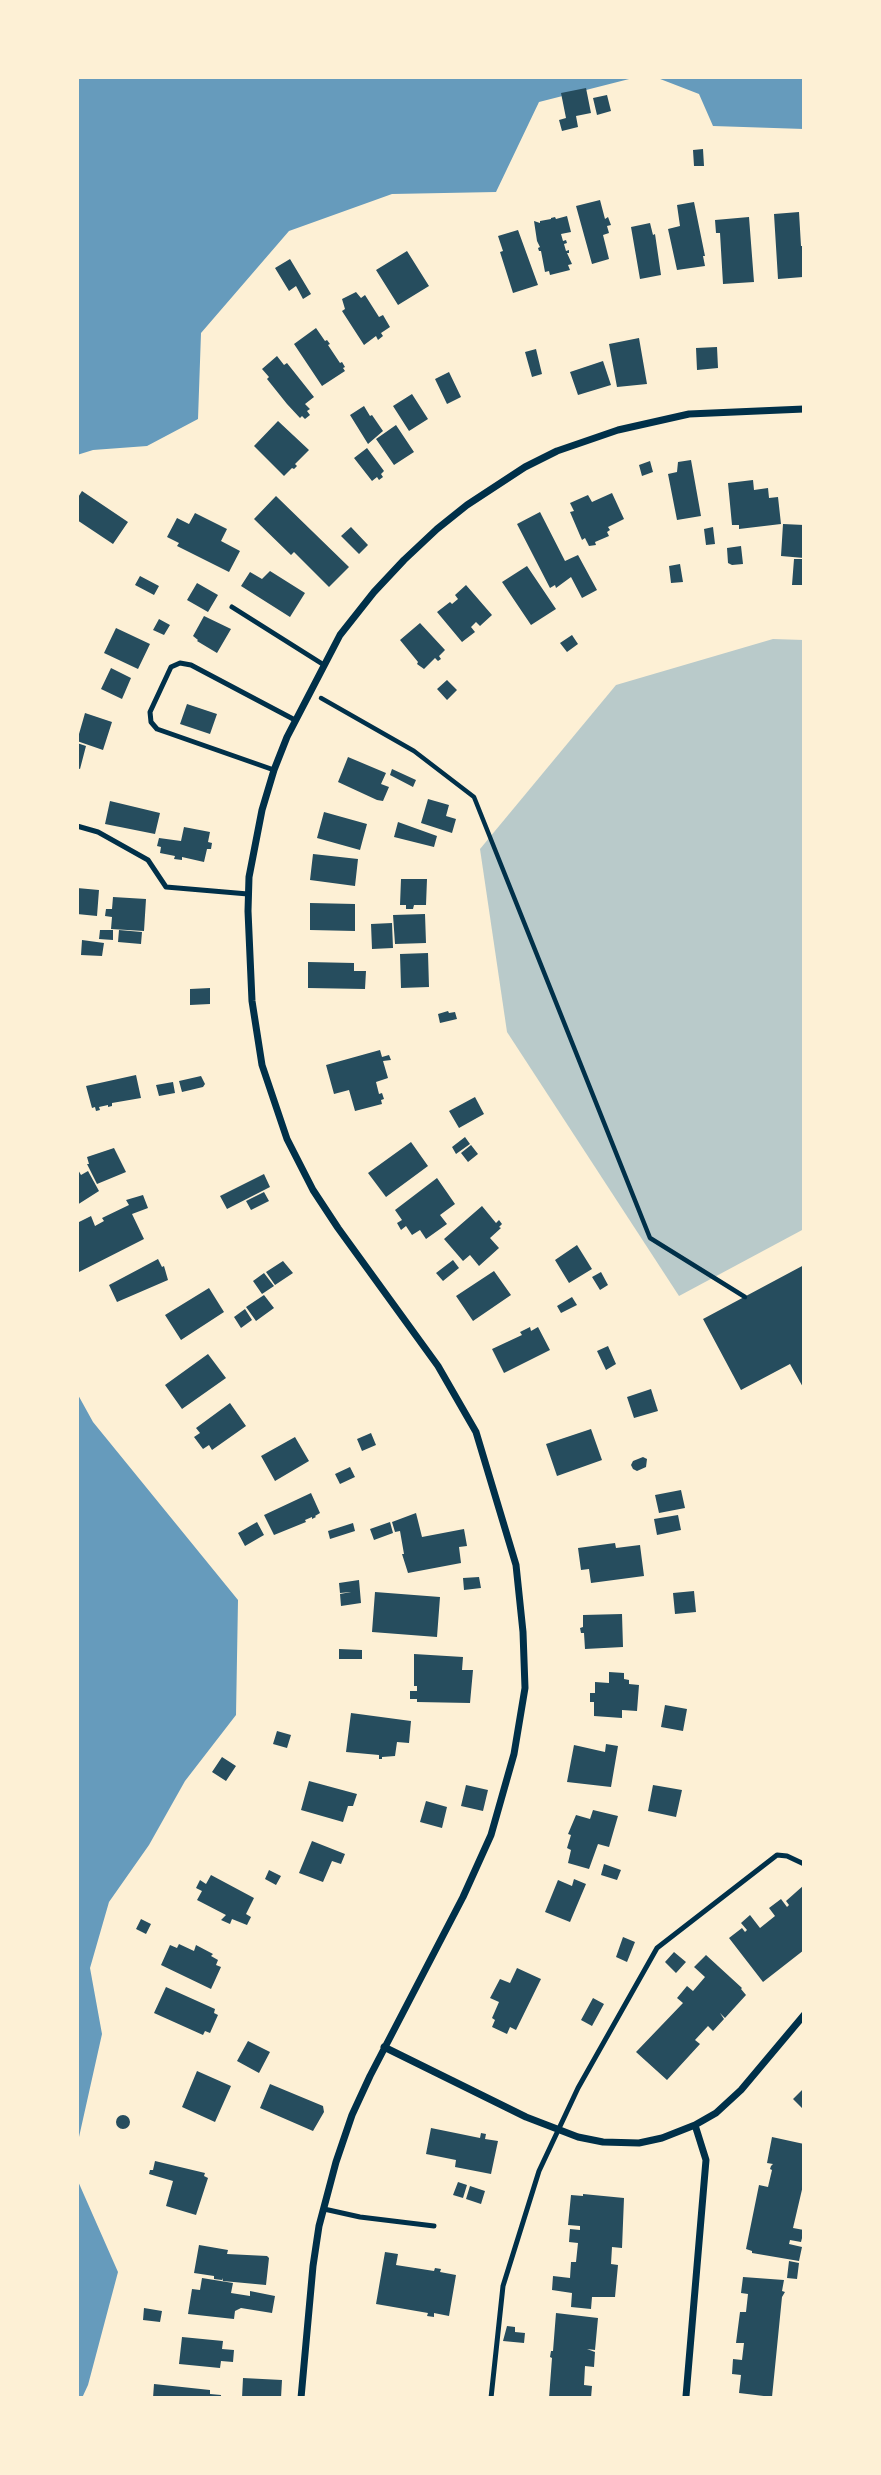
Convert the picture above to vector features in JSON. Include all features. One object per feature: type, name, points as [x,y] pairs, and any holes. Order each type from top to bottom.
[{"type":"street","points":[[301,2398],[313,2266],[336,2162],[352,2115],[384,2047],[463,1898],[498,1815],[514,1754],[525,1688],[518,1583],[499,1505],[476,1432],[438,1366],[313,1190],[287,1139],[262,1065],[254,1025],[248,894],[253,855],[274,770],[295,720],[340,635],[404,560],[467,505],[525,467],[591,438],[651,421],[689,414],[804,409]]},
{"type":"street","points":[[384,2047],[526,2117],[578,2137],[603,2142],[639,2143],[662,2138],[716,2113],[741,2090],[804,2015]]},
{"type":"street","points":[[687,2397],[706,2160],[695,2125]]},
{"type":"lane","points":[[232,607],[324,665]]},
{"type":"lane","points":[[274,770],[157,729],[151,722],[150,712],[172,667],[180,663],[191,665],[295,720]]},
{"type":"lane","points":[[77,826],[98,832],[148,860],[166,887],[248,894]]},
{"type":"lane","points":[[491,2398],[503,2286],[539,2171],[578,2088],[657,1948],[777,1855],[787,1856],[804,1864]]},
{"type":"lane","points":[[324,2209],[360,2217],[435,2226]]},
{"type":"path","points":[[310,692],[414,751],[474,797],[650,1238],[745,1297]]},
{"type":"shaded area","points":[[773,639],[804,640],[804,1229],[679,1296],[507,1032],[480,849],[616,685]]},
{"type":"water","points":[[77,77],[637,77],[539,102],[496,192],[392,194],[289,231],[201,333],[198,419],[147,446],[93,450],[77,455]]},
{"type":"water","points":[[655,77],[804,77],[804,129],[713,126],[699,94]]},
{"type":"water","points":[[77,1393],[93,1422],[238,1600],[236,1715],[185,1781],[149,1845],[109,1902],[90,1968],[102,2034],[77,2146]]},
{"type":"water","points":[[77,2179],[118,2272],[88,2385],[82,2398],[77,2398]]},
{"type":"building","points":[[586,88],[591,113],[576,116],[578,127],[562,131],[559,120],[566,118],[561,93]]},
{"type":"building","points":[[607,95],[611,111],[597,115],[593,98]]},
{"type":"building","points":[[703,149],[704,166],[694,166],[693,150]]},
{"type":"building","points":[[600,200],[605,219],[608,217],[611,225],[607,226],[609,233],[603,235],[609,259],[592,264],[576,206]]},
{"type":"building","points":[[694,202],[705,266],[677,270],[668,229],[680,226],[677,205]]},
{"type":"building","points":[[799,212],[801,246],[804,246],[803,277],[778,279],[774,214]]},
{"type":"building","points":[[567,216],[571,232],[561,234],[563,241],[566,240],[567,243],[564,244],[566,251],[569,250],[567,253],[572,264],[568,265],[570,270],[550,275],[549,271],[545,272],[534,221],[540,223]]},
{"type":"building","points":[[749,217],[754,282],[723,284],[720,233],[716,233],[715,220]]},
{"type":"building","points":[[650,223],[653,235],[655,234],[661,275],[640,279],[631,227]]},
{"type":"building","points":[[518,230],[538,285],[513,293],[500,252],[503,251],[498,236]]},
{"type":"building","points":[[407,251],[429,286],[398,305],[376,270]]},
{"type":"building","points":[[290,259],[311,294],[303,299],[296,286],[289,291],[275,268]]},
{"type":"building","points":[[356,292],[361,298],[365,295],[379,317],[383,315],[390,327],[381,333],[383,336],[378,340],[376,336],[364,345],[342,311],[345,309],[342,299]]},
{"type":"building","points":[[316,328],[345,367],[345,371],[322,386],[294,344]]},
{"type":"building","points":[[639,338],[647,384],[617,387],[609,344]]},
{"type":"building","points":[[717,347],[718,368],[697,370],[696,348]]},
{"type":"building","points":[[536,349],[542,374],[532,377],[525,352]]},
{"type":"building","points":[[277,356],[284,365],[287,363],[314,397],[305,404],[310,409],[307,411],[310,415],[305,419],[302,416],[300,418],[287,404],[262,369]]},
{"type":"building","points":[[603,361],[611,385],[578,395],[570,372]]},
{"type":"building","points":[[449,372],[461,397],[447,404],[435,379]]},
{"type":"building","points":[[412,394],[428,419],[409,431],[393,406]]},
{"type":"building","points":[[364,406],[383,431],[368,444],[350,415]]},
{"type":"building","points":[[278,421],[309,450],[295,464],[297,466],[284,476],[254,446]]},
{"type":"building","points":[[396,425],[414,452],[394,465],[376,439]]},
{"type":"building","points":[[367,448],[384,471],[379,480],[377,477],[372,481],[354,458]]},
{"type":"building","points":[[691,460],[701,516],[677,520],[668,474],[677,472],[678,462]]},
{"type":"building","points":[[650,461],[653,472],[642,476],[639,465]]},
{"type":"building","points":[[753,480],[754,490],[768,488],[769,498],[778,497],[781,524],[739,529],[739,525],[732,525],[728,483]]},
{"type":"building","points":[[82,491],[128,522],[113,544],[77,520],[77,499]]},
{"type":"building","points":[[612,493],[624,519],[608,527],[609,536],[595,542],[596,545],[589,546],[585,538],[582,540],[570,512],[574,511],[570,503],[588,495],[592,502]]},
{"type":"building","points":[[276,496],[349,567],[329,587],[294,552],[291,555],[254,519]]},
{"type":"building","points":[[540,512],[565,561],[578,555],[597,590],[582,598],[571,577],[556,588],[555,585],[550,588],[517,524]]},
{"type":"building","points":[[195,513],[227,529],[221,541],[240,551],[229,572],[177,546],[179,543],[167,537],[177,518],[189,524]]},
{"type":"building","points":[[783,524],[804,525],[804,558],[781,556]]},
{"type":"building","points":[[351,527],[368,545],[359,554],[341,536]]},
{"type":"building","points":[[713,527],[715,544],[706,545],[704,529]]},
{"type":"building","points":[[741,546],[743,564],[728,563],[727,548]]},
{"type":"building","points":[[794,559],[804,559],[804,585],[792,585]]},
{"type":"building","points":[[680,564],[683,582],[671,583],[669,566]]},
{"type":"building","points":[[527,566],[556,609],[531,625],[502,582]]},
{"type":"building","points":[[270,571],[305,593],[290,617],[241,586],[250,572],[262,579]]},
{"type":"building","points":[[140,576],[159,586],[154,595],[135,585]]},
{"type":"building","points":[[197,583],[218,595],[208,612],[187,600]]},
{"type":"building","points":[[466,585],[492,615],[480,626],[476,622],[471,627],[475,632],[462,642],[437,612],[458,599],[455,595]]},
{"type":"building","points":[[204,616],[231,629],[217,653],[193,636]]},
{"type":"building","points":[[159,619],[170,625],[164,635],[153,630]]},
{"type":"building","points":[[420,623],[445,650],[439,656],[441,659],[438,661],[435,658],[424,669],[417,664],[400,640]]},
{"type":"building","points":[[116,628],[150,644],[138,669],[104,653]]},
{"type":"building","points":[[572,635],[578,644],[567,652],[560,643]]},
{"type":"building","points":[[111,668],[131,678],[122,699],[101,689]]},
{"type":"building","points":[[447,680],[457,690],[447,700],[437,689]]},
{"type":"building","points":[[187,704],[217,714],[210,734],[180,724]]},
{"type":"building","points":[[85,713],[112,722],[103,750],[77,741]]},
{"type":"building","points":[[77,743],[86,746],[80,769],[77,768]]},
{"type":"building","points":[[348,757],[386,773],[381,784],[389,787],[383,801],[338,782]]},
{"type":"building","points":[[392,769],[416,780],[413,787],[390,775]]},
{"type":"building","points":[[428,799],[449,805],[446,816],[456,819],[452,833],[421,823]]},
{"type":"building","points":[[110,801],[160,813],[155,834],[105,824]]},
{"type":"building","points":[[324,812],[367,824],[360,850],[317,838]]},
{"type":"building","points":[[398,822],[437,836],[434,847],[394,837]]},
{"type":"building","points":[[184,827],[210,832],[208,842],[212,843],[211,849],[207,849],[204,862],[182,857],[182,860],[174,859],[175,856],[160,853],[161,847],[157,846],[159,838],[181,841]]},
{"type":"building","points":[[313,854],[358,859],[355,886],[310,880]]},
{"type":"building","points":[[401,879],[427,879],[426,905],[414,905],[413,909],[406,909],[406,905],[400,905]]},
{"type":"building","points":[[77,888],[99,890],[97,916],[77,914]]},
{"type":"building","points":[[113,897],[146,899],[144,931],[111,929],[112,917],[105,916],[106,909],[112,909]]},
{"type":"building","points":[[310,903],[355,904],[355,931],[310,930]]},
{"type":"building","points":[[425,914],[426,943],[395,944],[393,915]]},
{"type":"building","points":[[392,923],[393,948],[372,949],[371,924]]},
{"type":"building","points":[[100,930],[113,930],[113,940],[99,939]]},
{"type":"building","points":[[119,930],[142,932],[141,944],[118,942]]},
{"type":"building","points":[[82,940],[104,943],[102,956],[81,955]]},
{"type":"building","points":[[428,953],[429,987],[401,988],[400,954]]},
{"type":"building","points":[[308,962],[354,963],[354,971],[366,971],[365,989],[308,988]]},
{"type":"building","points":[[210,988],[210,1004],[190,1005],[190,989]]},
{"type":"building","points":[[455,1012],[457,1019],[440,1023],[438,1014]]},
{"type":"building","points":[[380,1050],[382,1057],[389,1055],[391,1060],[383,1061],[388,1078],[376,1082],[379,1094],[382,1093],[384,1099],[381,1100],[382,1104],[355,1111],[349,1090],[334,1094],[326,1065]]},
{"type":"building","points":[[136,1075],[141,1098],[112,1103],[112,1106],[99,1107],[100,1110],[96,1111],[95,1107],[92,1108],[86,1086]]},
{"type":"building","points":[[201,1076],[205,1084],[203,1087],[182,1092],[179,1081]]},
{"type":"building","points":[[173,1082],[175,1093],[159,1096],[156,1085]]},
{"type":"building","points":[[475,1097],[484,1114],[459,1128],[449,1111]]},
{"type":"building","points":[[465,1137],[470,1144],[456,1154],[452,1147]]},
{"type":"building","points":[[411,1142],[428,1166],[386,1197],[368,1173]]},
{"type":"building","points":[[471,1145],[478,1154],[468,1162],[461,1153]]},
{"type":"building","points":[[114,1148],[126,1172],[97,1184],[87,1164],[87,1157]]},
{"type":"building","points":[[77,1168],[81,1175],[88,1171],[99,1191],[77,1205]]},
{"type":"building","points":[[264,1174],[270,1187],[227,1209],[220,1196]]},
{"type":"building","points":[[437,1178],[455,1204],[440,1215],[447,1224],[426,1239],[420,1230],[412,1235],[406,1226],[401,1230],[397,1223],[402,1220],[395,1210]]},
{"type":"building","points":[[264,1192],[269,1201],[251,1210],[246,1201]]},
{"type":"building","points":[[143,1195],[148,1208],[132,1214],[144,1239],[77,1273],[77,1223],[91,1216],[95,1226],[104,1221],[102,1218],[129,1205],[126,1200]]},
{"type":"building","points":[[482,1206],[496,1223],[499,1220],[502,1224],[490,1238],[499,1248],[479,1266],[470,1255],[463,1261],[444,1239]]},
{"type":"building","points":[[577,1245],[592,1269],[569,1283],[555,1260]]},
{"type":"building","points":[[158,1259],[162,1267],[164,1266],[168,1280],[117,1302],[109,1285]]},
{"type":"building","points":[[453,1260],[459,1268],[443,1281],[436,1273]]},
{"type":"building","points":[[283,1261],[293,1273],[275,1285],[266,1272]]},
{"type":"building","points":[[804,1265],[804,1389],[790,1364],[741,1390],[703,1319]]},
{"type":"building","points":[[494,1271],[511,1295],[473,1321],[456,1296]]},
{"type":"building","points":[[601,1272],[608,1285],[600,1290],[592,1277]]},
{"type":"building","points":[[264,1273],[274,1286],[262,1294],[253,1281]]},
{"type":"building","points":[[209,1288],[224,1312],[181,1340],[165,1315]]},
{"type":"building","points":[[264,1295],[274,1308],[256,1321],[246,1307]]},
{"type":"building","points":[[572,1297],[577,1305],[561,1313],[557,1306]]},
{"type":"building","points":[[245,1309],[252,1320],[241,1328],[234,1317]]},
{"type":"building","points":[[530,1327],[531,1331],[538,1327],[550,1350],[504,1373],[492,1349],[522,1335],[520,1332]]},
{"type":"building","points":[[608,1346],[616,1364],[606,1370],[597,1351]]},
{"type":"building","points":[[208,1354],[226,1378],[182,1409],[165,1385]]},
{"type":"building","points":[[651,1389],[658,1411],[634,1418],[627,1397]]},
{"type":"building","points":[[230,1403],[246,1426],[212,1450],[209,1445],[203,1449],[194,1437],[200,1433],[196,1428]]},
{"type":"building","points":[[591,1429],[602,1460],[557,1476],[546,1444]]},
{"type":"building","points":[[371,1433],[376,1445],[362,1451],[357,1439]]},
{"type":"building","points":[[295,1437],[309,1461],[275,1481],[261,1456]]},
{"type":"building","points":[[643,1457],[647,1459],[646,1467],[637,1471],[633,1469],[633,1461]]},
{"type":"building","points":[[350,1467],[355,1477],[340,1484],[335,1474]]},
{"type":"building","points":[[681,1490],[685,1508],[659,1513],[655,1495]]},
{"type":"building","points":[[311,1493],[320,1513],[274,1535],[264,1515]]},
{"type":"building","points":[[416,1513],[422,1537],[464,1529],[467,1546],[459,1547],[461,1563],[408,1573],[402,1554],[400,1531],[395,1532],[392,1522]]},
{"type":"building","points":[[678,1515],[681,1530],[657,1535],[654,1519]]},
{"type":"building","points":[[257,1522],[264,1535],[245,1546],[238,1533]]},
{"type":"building","points":[[390,1522],[393,1533],[374,1540],[370,1529]]},
{"type":"building","points":[[353,1523],[355,1531],[330,1539],[328,1531]]},
{"type":"building","points":[[615,1543],[616,1548],[640,1545],[644,1576],[591,1583],[589,1569],[581,1570],[578,1548]]},
{"type":"building","points":[[479,1577],[481,1588],[464,1590],[463,1578]]},
{"type":"building","points":[[359,1580],[361,1603],[341,1606],[340,1594],[351,1592],[340,1593],[339,1583]]},
{"type":"building","points":[[694,1591],[696,1612],[675,1614],[673,1593]]},
{"type":"building","points":[[375,1592],[440,1597],[437,1637],[372,1632]]},
{"type":"building","points":[[622,1614],[623,1647],[585,1649],[584,1633],[581,1633],[580,1628],[583,1627],[583,1615]]},
{"type":"building","points":[[339,1649],[362,1650],[362,1659],[339,1659]]},
{"type":"building","points":[[414,1654],[463,1657],[462,1670],[473,1670],[470,1703],[417,1702],[417,1699],[410,1699],[410,1691],[417,1691],[417,1686],[414,1686]]},
{"type":"building","points":[[609,1672],[624,1673],[624,1679],[629,1680],[629,1684],[639,1685],[637,1711],[622,1710],[622,1718],[594,1716],[594,1702],[590,1702],[590,1693],[595,1693],[595,1682],[609,1683]]},
{"type":"building","points":[[665,1705],[687,1709],[683,1731],[661,1727]]},
{"type":"building","points":[[351,1713],[411,1721],[409,1743],[397,1742],[395,1756],[382,1759],[379,1759],[379,1755],[346,1752]]},
{"type":"building","points":[[277,1731],[291,1735],[287,1748],[273,1744]]},
{"type":"building","points":[[606,1744],[618,1746],[611,1787],[567,1782],[574,1745],[605,1752]]},
{"type":"building","points":[[222,1757],[236,1766],[226,1781],[212,1772]]},
{"type":"building","points":[[309,1781],[357,1794],[353,1806],[348,1806],[343,1822],[301,1810]]},
{"type":"building","points":[[466,1785],[488,1790],[483,1811],[461,1806]]},
{"type":"building","points":[[653,1785],[682,1790],[676,1817],[648,1811]]},
{"type":"building","points":[[426,1801],[447,1807],[442,1828],[420,1822]]},
{"type":"building","points":[[593,1810],[618,1816],[609,1847],[598,1844],[589,1869],[568,1863],[571,1850],[567,1848],[571,1835],[568,1834],[576,1815],[590,1819]]},
{"type":"building","points":[[312,1841],[345,1854],[341,1864],[332,1861],[323,1882],[299,1873]]},
{"type":"building","points":[[604,1864],[621,1870],[617,1880],[601,1875]]},
{"type":"building","points":[[269,1870],[281,1876],[276,1885],[265,1879]]},
{"type":"building","points":[[211,1875],[254,1898],[246,1914],[251,1917],[247,1925],[232,1919],[230,1924],[221,1920],[226,1915],[197,1900],[202,1891],[196,1888],[200,1880],[206,1884]]},
{"type":"building","points":[[574,1879],[586,1884],[570,1922],[545,1912],[558,1880],[572,1886]]},
{"type":"building","points":[[804,1885],[804,1950],[763,1982],[729,1938],[742,1928],[745,1932],[747,1930],[741,1923],[750,1915],[760,1928],[775,1916],[769,1908],[781,1899],[787,1907],[789,1905],[786,1901]]},
{"type":"building","points":[[141,1919],[151,1924],[146,1934],[136,1929]]},
{"type":"building","points":[[623,1937],[635,1942],[627,1962],[616,1957]]},
{"type":"building","points":[[179,1944],[194,1951],[196,1945],[213,1954],[211,1956],[218,1960],[216,1965],[221,1967],[211,1989],[161,1965],[170,1945],[177,1948]]},
{"type":"building","points":[[674,1952],[686,1962],[676,1973],[665,1962]]},
{"type":"building","points":[[706,1955],[742,1988],[746,1995],[725,2018],[720,2013],[724,2019],[713,2031],[708,2026],[695,2040],[700,2044],[667,2080],[636,2052],[683,2003],[677,1998],[687,1986],[693,1991],[705,1977],[694,1967]]},
{"type":"building","points":[[517,1968],[541,1979],[516,2030],[510,2027],[507,2034],[492,2027],[495,2020],[492,2018],[499,2002],[490,1998],[500,1979],[510,1983]]},
{"type":"building","points":[[166,1987],[215,2009],[214,2013],[218,2015],[210,2033],[205,2031],[203,2035],[154,2013]]},
{"type":"building","points":[[593,1998],[604,2004],[592,2026],[581,2020]]},
{"type":"building","points":[[248,2041],[270,2052],[259,2073],[237,2061]]},
{"type":"building","points":[[197,2071],[231,2086],[215,2122],[182,2107]]},
{"type":"building","points":[[270,2084],[323,2106],[324,2112],[313,2131],[260,2108]]},
{"type":"building","points":[[804,2088],[804,2110],[793,2099]]},
{"type":"building","points":[[123,2115],[128,2117],[128,2127],[123,2129],[118,2127],[116,2122],[118,2117]]},
{"type":"building","points":[[431,2128],[480,2138],[481,2133],[486,2134],[485,2139],[498,2141],[491,2174],[455,2167],[456,2160],[426,2154]]},
{"type":"building","points":[[772,2137],[804,2144],[804,2181],[793,2228],[804,2230],[801,2242],[790,2240],[789,2244],[802,2247],[799,2261],[752,2253],[746,2249],[759,2185],[768,2187],[772,2170],[770,2169],[773,2164],[767,2163]]},
{"type":"building","points":[[155,2161],[205,2173],[204,2176],[208,2178],[196,2215],[166,2206],[173,2181],[149,2174]]},
{"type":"building","points":[[458,2182],[467,2185],[463,2198],[453,2195]]},
{"type":"building","points":[[470,2186],[485,2191],[481,2204],[466,2199]]},
{"type":"building","points":[[571,2195],[624,2198],[622,2248],[612,2247],[611,2264],[618,2265],[615,2297],[592,2297],[591,2309],[571,2307],[572,2293],[552,2290],[553,2276],[570,2278],[571,2262],[576,2262],[578,2243],[569,2242],[570,2229],[580,2230],[580,2226],[568,2225]]},
{"type":"building","points":[[199,2245],[228,2250],[227,2254],[267,2256],[266,2285],[223,2281],[222,2278],[214,2279],[214,2276],[194,2273]]},
{"type":"building","points":[[385,2252],[398,2254],[396,2265],[434,2271],[435,2268],[441,2269],[440,2272],[456,2275],[449,2316],[434,2313],[434,2317],[427,2316],[428,2313],[376,2304]]},
{"type":"building","points":[[789,2261],[799,2263],[797,2279],[787,2278]]},
{"type":"building","points":[[743,2277],[784,2280],[782,2291],[785,2292],[782,2297],[772,2397],[739,2393],[741,2375],[732,2374],[733,2359],[742,2360],[744,2343],[736,2343],[740,2312],[746,2312],[748,2294],[741,2293]]},
{"type":"building","points":[[202,2278],[233,2283],[231,2293],[250,2296],[250,2291],[275,2296],[272,2313],[241,2308],[235,2311],[234,2319],[188,2314],[192,2289],[200,2290]]},
{"type":"building","points":[[144,2308],[162,2311],[160,2322],[143,2320]]},
{"type":"building","points":[[556,2313],[598,2318],[595,2350],[587,2349],[595,2352],[594,2367],[585,2366],[584,2385],[592,2386],[591,2398],[549,2398],[550,2357],[553,2351]]},
{"type":"building","points":[[507,2326],[515,2327],[515,2332],[525,2333],[524,2343],[503,2341]]},
{"type":"building","points":[[182,2337],[223,2341],[222,2349],[234,2350],[233,2362],[221,2361],[220,2368],[179,2364]]},
{"type":"building","points":[[243,2378],[282,2380],[281,2398],[242,2398]]},
{"type":"building","points":[[154,2384],[210,2390],[210,2394],[221,2395],[221,2398],[153,2398]]}]
